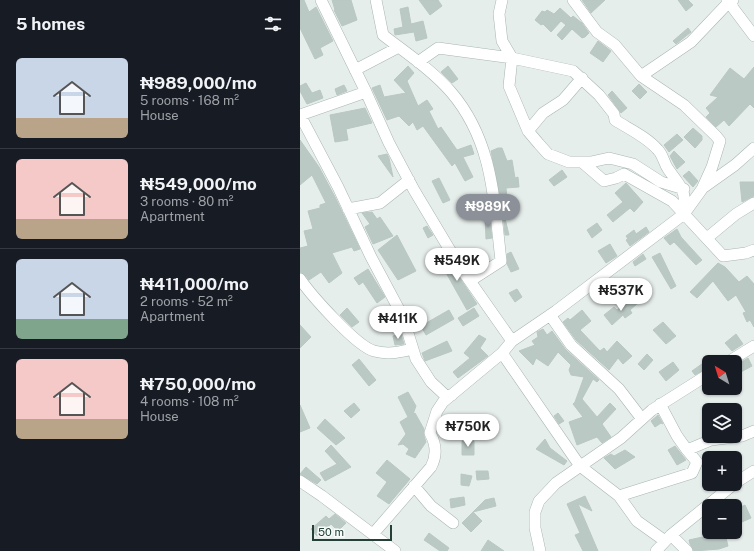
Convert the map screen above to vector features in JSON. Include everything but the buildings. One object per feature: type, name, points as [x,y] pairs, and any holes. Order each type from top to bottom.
[{"type":"street","points":[[321,0],[389,143],[409,180],[460,267],[512,342]]},
{"type":"street","points":[[376,0],[383,35],[418,62],[451,92],[480,136],[493,186],[501,261],[470,281]]},
{"type":"street","points":[[502,0],[499,14],[502,41],[512,58],[509,86],[528,131],[548,154],[569,162],[591,162],[609,158],[633,164],[661,182],[684,189]]},
{"type":"street","points":[[373,534],[432,467],[436,457],[433,439],[430,433],[437,411],[443,402],[512,342],[684,214],[702,188],[712,167],[720,141],[684,105],[640,76],[615,45],[597,32],[573,0]]},
{"type":"street","points":[[640,76],[691,42],[730,1],[754,36]]},
{"type":"street","points":[[355,70],[399,47]]},
{"type":"street","points":[[418,62],[438,48],[512,58],[573,71],[582,78],[614,114],[615,120],[659,150],[667,168],[684,189],[684,214]]},
{"type":"street","points":[[528,131],[543,113],[563,100],[582,78]]},
{"type":"street","points":[[366,92],[300,115],[371,258],[403,317],[416,359],[432,382],[446,396],[452,395]]},
{"type":"street","points":[[702,188],[735,165],[754,148]]},
{"type":"street","points":[[582,162],[604,181],[624,174],[672,201],[723,256],[746,253],[754,250]]},
{"type":"street","points":[[348,209],[380,203],[409,180]]},
{"type":"street","points":[[707,238],[736,214],[754,203]]},
{"type":"street","points":[[302,286],[344,329],[372,350],[390,354],[413,349]]},
{"type":"street","points":[[550,315],[571,345],[619,389],[642,419]]},
{"type":"street","points":[[739,355],[754,346]]},
{"type":"street","points":[[502,352],[580,466],[619,496],[637,521],[668,538],[687,551]]},
{"type":"street","points":[[540,551],[535,528],[535,512],[539,501],[556,483],[621,438],[660,404],[702,378]]},
{"type":"street","points":[[619,496],[692,473],[697,462],[687,450],[660,404]]},
{"type":"street","points":[[687,450],[712,440],[742,436],[754,432]]},
{"type":"street","points":[[742,479],[754,471]]},
{"type":"street","points":[[300,481],[395,551]]},
{"type":"street","points":[[414,486],[431,506],[453,523]]},
{"type":"street","points":[[656,551],[668,538],[726,491]]}]
